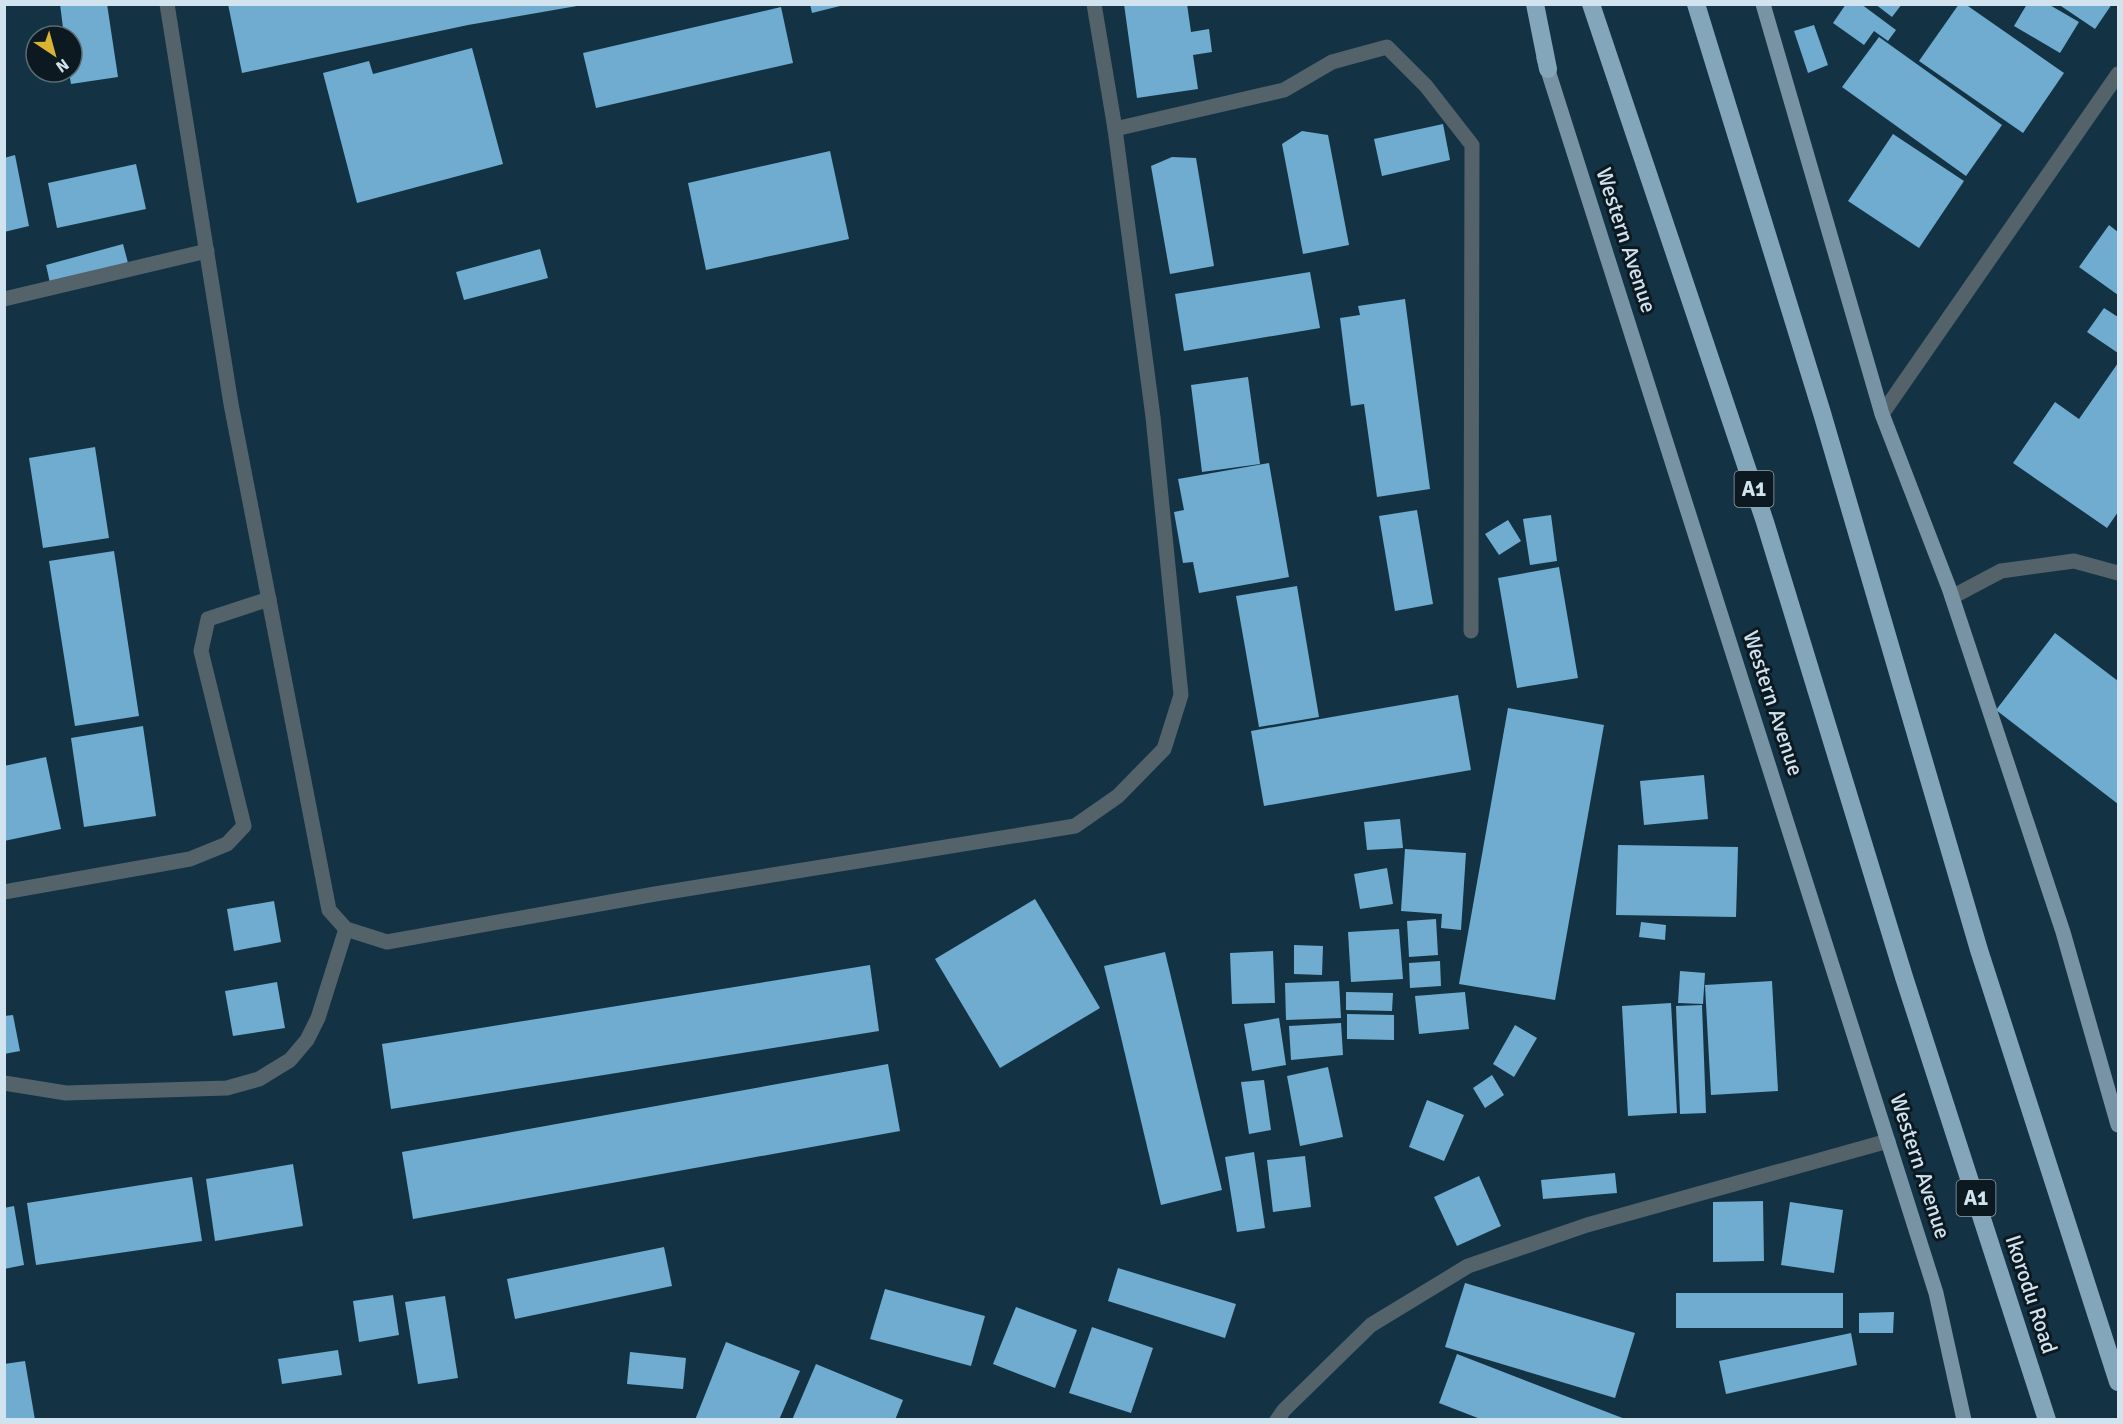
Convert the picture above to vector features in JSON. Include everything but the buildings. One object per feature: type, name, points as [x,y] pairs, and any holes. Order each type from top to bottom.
[{"type":"highway","points":[[1535,4],[1548,69]]},
{"type":"highway","points":[[1585,4],[1605,48]]},
{"type":"highway","name":"Western Avenue","points":[[1591,4],[1765,522],[1904,977]]},
{"type":"highway","points":[[1697,7],[1822,413],[1979,950],[2118,1382]]},
{"type":"highway","name":"Ikorodu Road","points":[[1904,977],[2048,1419]]},
{"type":"main road","name":"Western Avenue","points":[[1527,4],[1936,1293],[1964,1419]]},
{"type":"main road","points":[[1763,4],[1882,414],[1952,597],[2063,932],[2118,1118]]},
{"type":"street","points":[[167,4],[231,404],[328,910],[346,929],[387,942],[655,894],[1075,826],[1118,796],[1164,749],[1181,695],[1153,417],[1115,129],[1094,4]]},
{"type":"street","points":[[1115,129],[1284,90],[1332,62],[1387,47],[1426,86],[1472,145],[1471,631]]},
{"type":"street","points":[[1882,414],[2118,74]]},
{"type":"street","points":[[4,299],[207,251]]},
{"type":"street","points":[[1952,597],[2001,571],[2074,561],[2118,573]]},
{"type":"street","points":[[4,892],[190,859],[227,844],[244,826],[201,651],[208,619],[269,599]]},
{"type":"street","points":[[4,1083],[66,1093],[227,1088],[259,1079],[290,1060],[307,1040],[318,1018],[346,929]]},
{"type":"street","points":[[1277,1419],[1371,1325],[1468,1266],[1587,1225],[1888,1141]]}]
